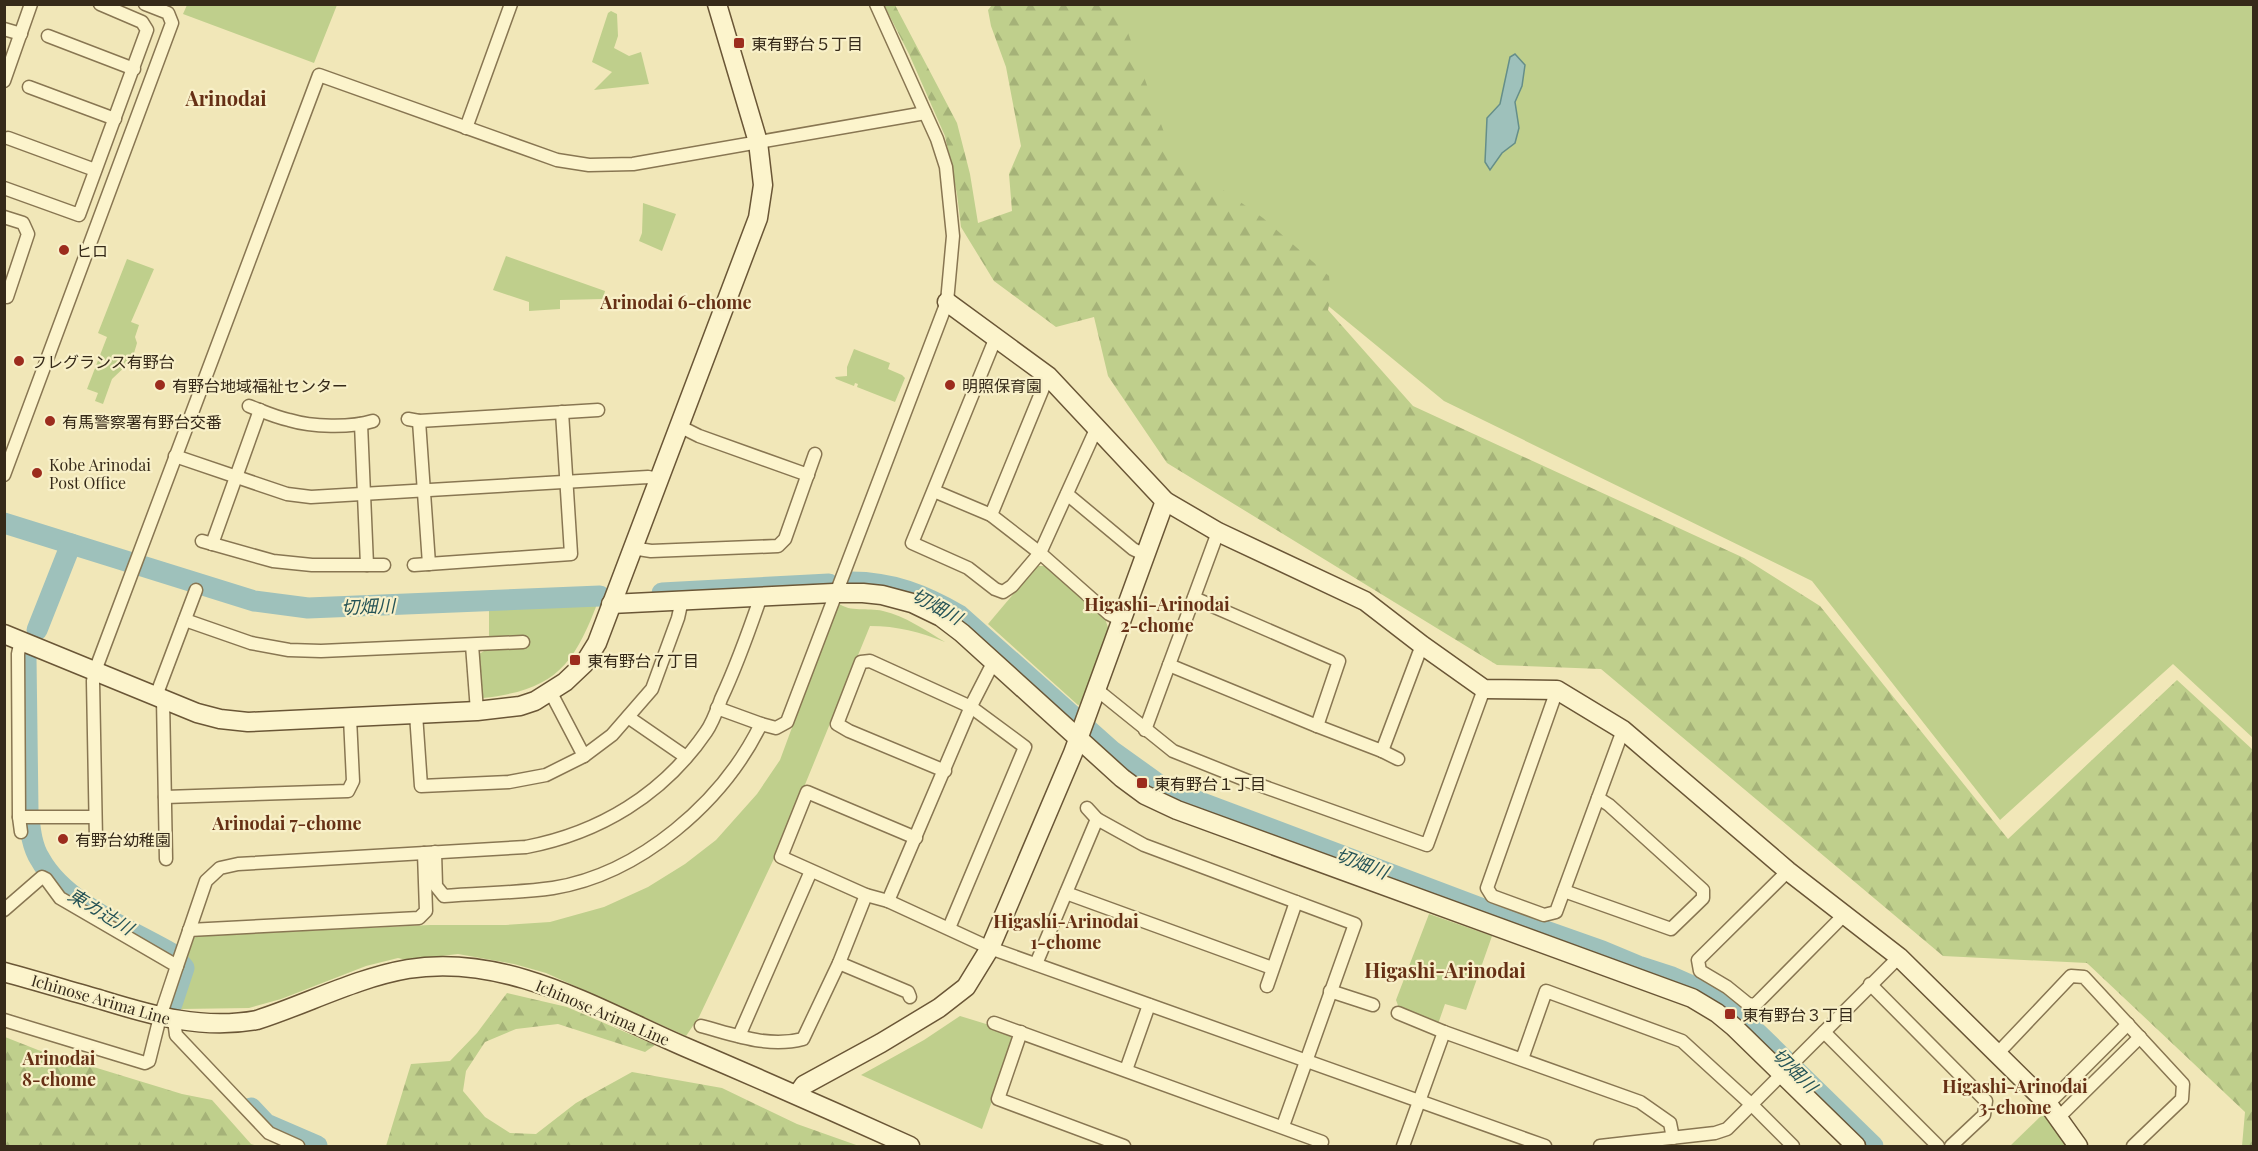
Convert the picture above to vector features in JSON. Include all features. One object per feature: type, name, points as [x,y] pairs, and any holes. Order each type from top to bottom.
[{"type":"street","points":[[4,81],[32,4]]},
{"type":"street","points":[[4,188],[79,215],[147,30],[142,22],[99,4]]},
{"type":"street","points":[[4,475],[172,23],[168,13],[145,4]]},
{"type":"street","points":[[466,128],[511,4]]},
{"type":"street","points":[[13,637],[207,716],[233,722],[477,711],[520,706],[551,693],[574,674],[592,651],[611,604],[758,218],[763,185],[758,142],[717,4]]},
{"type":"street","points":[[717,708],[776,728],[787,722],[834,593],[947,302],[953,236],[946,167],[937,139],[876,4]]},
{"type":"street","points":[[4,29],[21,34]]},
{"type":"street","points":[[48,36],[134,69]]},
{"type":"street","points":[[96,840],[94,670],[319,75],[557,160],[590,165],[633,164],[925,113]]},
{"type":"street","points":[[29,87],[115,119]]},
{"type":"street","points":[[8,138],[95,170]]},
{"type":"street","points":[[4,217],[23,223],[28,234],[8,283],[7,297]]},
{"type":"street","points":[[947,302],[1048,376],[1165,501],[1218,532],[1365,601],[1422,645],[1484,688],[1557,690],[1623,730],[1788,871],[1899,957],[1998,1053],[2053,1111],[2078,1146]]},
{"type":"street","points":[[996,337],[912,543],[968,568],[995,589],[1003,592],[1012,586],[1040,553],[1097,427]]},
{"type":"street","points":[[991,515],[1048,376]]},
{"type":"street","points":[[367,565],[364,494],[366,422],[327,425],[290,421],[255,408],[236,477],[207,542],[273,561],[312,565],[367,565],[384,565]]},
{"type":"street","points":[[429,564],[414,420],[598,410]]},
{"type":"street","points":[[414,565],[571,554],[562,412]]},
{"type":"street","points":[[679,426],[699,436],[807,475]]},
{"type":"street","points":[[632,548],[651,551],[778,546],[785,539],[815,454]]},
{"type":"street","points":[[175,456],[287,494],[311,497],[648,477],[658,479]]},
{"type":"street","points":[[934,491],[991,515],[1040,553],[1109,614],[1121,620]]},
{"type":"street","points":[[1067,494],[1133,549],[1145,555]]},
{"type":"street","points":[[797,1095],[806,1084],[939,1008],[966,987],[990,948],[1077,738],[1165,501]]},
{"type":"street","points":[[1145,730],[1218,532]]},
{"type":"street","points":[[166,859],[159,697],[196,590]]},
{"type":"street","points":[[611,604],[834,593],[882,595],[912,603],[946,621],[1132,785],[1159,802],[1684,994],[1727,1021],[1856,1146]]},
{"type":"street","points":[[4,1020],[146,1063],[149,1061],[167,1019],[177,966],[206,881],[220,868],[238,864],[526,847],[559,841],[630,807],[670,775],[707,731],[741,657],[761,596]]},
{"type":"street","points":[[1194,598],[1340,661],[1317,726]]},
{"type":"street","points":[[416,714],[421,786],[509,782],[546,775],[584,756],[612,735],[652,689],[678,618],[682,600]]},
{"type":"street","points":[[185,620],[251,643],[289,650],[523,642]]},
{"type":"street","points":[[13,637],[18,654],[21,832]]},
{"type":"street","points":[[472,645],[477,711]]},
{"type":"street","points":[[1382,751],[1422,645]]},
{"type":"street","points":[[945,771],[837,724],[861,662],[870,661],[971,707],[1025,747],[949,928]]},
{"type":"street","points":[[888,901],[971,707],[994,661]]},
{"type":"street","points":[[1169,665],[1398,759]]},
{"type":"street","points":[[1096,689],[1173,751],[1427,845],[1484,688]]},
{"type":"street","points":[[1557,690],[1487,888],[1492,896],[1544,915],[1556,912],[1623,730]]},
{"type":"street","points":[[551,693],[584,756]]},
{"type":"street","points":[[628,717],[686,757]]},
{"type":"street","points":[[165,798],[348,791],[353,781],[350,718]]},
{"type":"street","points":[[430,853],[436,886],[444,896],[554,888],[599,876],[650,850],[690,820],[725,779],[755,738],[761,724]]},
{"type":"street","points":[[916,838],[807,792],[781,857],[866,895],[888,901],[990,948],[1545,1146]]},
{"type":"street","points":[[1564,891],[1671,929],[1703,898],[1703,890],[1609,805],[1598,798]]},
{"type":"street","points":[[1087,808],[1096,819],[1144,844],[1355,924],[1283,1126]]},
{"type":"street","points":[[19,817],[95,817]]},
{"type":"street","points":[[1036,964],[1096,819]]},
{"type":"street","points":[[189,930],[419,918],[426,911],[430,853]]},
{"type":"street","points":[[739,1036],[811,871]]},
{"type":"street","points":[[1788,871],[1698,960],[1700,971],[1748,1004],[1755,1005],[1844,915]]},
{"type":"street","points":[[4,910],[42,877],[60,898],[177,966]]},
{"type":"street","points":[[1066,893],[1272,968]]},
{"type":"street","points":[[701,1026],[768,1043],[789,1043],[803,1039],[839,963],[866,895]]},
{"type":"street","points":[[1267,986],[1296,902]]},
{"type":"street","points":[[1600,1146],[1715,1133],[1727,1129],[1899,957]]},
{"type":"street","points":[[839,963],[908,992],[910,997]]},
{"type":"street","name":"Ichinose Arima Line","points":[[4,972],[167,1019],[207,1024],[257,1020],[364,980],[409,969],[462,968],[501,973],[560,991],[910,1146]]},
{"type":"street","points":[[1998,1053],[2071,976],[2084,977],[2183,1084],[2182,1099],[2133,1146]]},
{"type":"street","points":[[1870,984],[1986,1101],[1984,1115],[1951,1146]]},
{"type":"street","points":[[1330,991],[1373,1005]]},
{"type":"street","points":[[1522,1059],[1546,991],[1682,1041],[1793,1146]]},
{"type":"street","points":[[1126,1070],[1149,1005]]},
{"type":"street","points":[[1398,1013],[1444,1032],[1640,1102],[1670,1123],[1673,1138]]},
{"type":"street","points":[[167,1019],[176,1035],[269,1133],[298,1146]]},
{"type":"street","points":[[994,1023],[1283,1126],[1305,1141],[1322,1142]]},
{"type":"street","points":[[2053,1111],[2128,1024]]},
{"type":"street","points":[[1022,1032],[998,1099],[1124,1146]]},
{"type":"street","points":[[1403,1146],[1444,1032]]},
{"type":"street","points":[[1824,1032],[1938,1146]]},
{"type":"street","points":[[2053,1111],[2140,1037]]},
{"type":"green space","points":[[187,4],[337,5],[314,63],[183,14]]},
{"type":"green space","points":[[884,5],[895,5],[957,123],[970,174],[978,223],[1012,211],[1009,174],[1021,146],[1006,67],[991,26],[988,10],[992,5],[1118,5],[1174,160],[1216,185],[1263,218],[1329,276],[1331,296],[1328,310],[1413,406],[1744,558],[1820,606],[2008,839],[2177,680],[2253,750],[2253,1146],[2242,1146],[2245,1112],[2087,963],[1943,956],[1601,669],[1497,665],[1167,463],[1108,376],[1094,317],[1056,327],[994,281],[961,227],[945,136],[909,54]]},
{"type":"green space","points":[[1110,5],[2253,5],[2253,738],[2173,664],[2000,820],[1812,581],[1444,401],[1163,170]]},
{"type":"green space","points":[[611,11],[617,14],[618,36],[614,48],[629,56],[641,52],[649,84],[594,90],[612,72],[592,62],[608,13]]},
{"type":"green space","points":[[643,203],[676,214],[662,251],[639,241],[642,233]]},
{"type":"green space","points":[[506,256],[605,291],[603,299],[560,300],[560,309],[529,311],[529,302],[493,290]]},
{"type":"green space","points":[[127,259],[154,269],[131,322],[139,325],[132,360],[112,379],[103,404],[95,401],[98,393],[87,389],[107,337],[98,333]]},
{"type":"green space","points":[[854,349],[890,363],[888,369],[905,378],[895,402],[857,387],[858,384],[855,383],[854,386],[836,379],[835,377],[847,376],[847,367]]},
{"type":"green space","points":[[1037,566],[1046,566],[1104,616],[1109,630],[1081,704],[1078,705],[988,624]]},
{"type":"green space","points":[[599,599],[580,642],[559,671],[528,689],[483,698],[479,654],[489,648],[489,605]]},
{"type":"green space","points":[[838,603],[848,608],[891,613],[945,642],[908,630],[870,626],[779,848],[699,1017],[686,1036],[546,973],[514,964],[458,954],[407,960],[398,958],[366,966],[281,999],[249,1008],[181,1009],[171,1006],[194,938],[198,936],[550,922],[604,907],[648,887],[685,864],[716,840],[757,794],[780,760]]},
{"type":"green space","points":[[1429,914],[1492,936],[1466,1010],[1445,1004],[1438,1024],[1400,1011],[1396,1000]]},
{"type":"green space","points":[[507,993],[567,1007],[655,1045],[645,1052],[558,1024],[516,1029],[485,1042],[466,1071],[463,1091],[485,1117],[510,1133],[536,1134],[576,1103],[632,1072],[722,1088],[797,1124],[859,1146],[386,1146],[411,1064],[450,1061],[477,1033]]},
{"type":"green space","points":[[960,1016],[1009,1031],[1013,1043],[982,1129],[861,1075],[924,1040]]},
{"type":"green space","points":[[5,1037],[38,1050],[182,1094],[212,1100],[251,1144],[258,1146],[5,1146]]},
{"type":"green space","points":[[2044,1113],[2067,1146],[2010,1146]]},
{"type":"water","points":[[1515,54],[1525,65],[1522,86],[1515,102],[1519,128],[1515,143],[1502,153],[1490,170],[1485,162],[1487,118],[1500,104],[1510,57]]},
{"type":"waterway","name":"切畑川","points":[[4,523],[129,562]]},
{"type":"waterway","name":"東カ辻川","points":[[37,630],[71,544]]},
{"type":"waterway","name":"切畑川","points":[[142,566],[254,601],[308,608],[600,596]]},
{"type":"waterway","name":"切畑川","points":[[851,582],[894,587],[933,601],[959,615],[1112,751],[1165,789],[1699,989],[1731,1008],[1873,1146]]},
{"type":"waterway","name":"切畑川","points":[[662,593],[829,584]]},
{"type":"waterway","name":"東カ辻川","points":[[26,658],[28,810],[31,835],[37,854],[51,875],[81,902],[171,953],[184,968],[172,1004]]},
{"type":"waterway","name":"東カ辻川","points":[[251,1108],[266,1124],[317,1146]]},
{"type":"place","name":"東有野台５丁目","points":[[739,43]]},
{"type":"place","name":"ヒロ","points":[[64,250]]},
{"type":"place","name":"フレグランス有野台","points":[[19,361]]},
{"type":"place","name":"有野台地域福祉センター","points":[[160,385]]},
{"type":"place","name":"明照保育園","points":[[950,385]]},
{"type":"place","name":"有馬警察署有野台交番","points":[[50,421]]},
{"type":"place","name":"Kobe Arinodai Post Office","points":[[37,473]]},
{"type":"place","name":"東有野台７丁目","points":[[575,660]]},
{"type":"place","name":"東有野台１丁目","points":[[1142,783]]},
{"type":"place","name":"有野台幼稚園","points":[[63,839]]},
{"type":"place","name":"東有野台３丁目","points":[[1730,1014]]},
{"type":"district","name":"Arinodai","points":[[226,97]]},
{"type":"district","name":"Arinodai 6-chome","points":[[676,302]]},
{"type":"district","name":"Higashi-Arinodai 2-chome","points":[[1157,614]]},
{"type":"district","name":"Arinodai 7-chome","points":[[287,823]]},
{"type":"district","name":"Higashi-Arinodai 1-chome","points":[[1066,931]]},
{"type":"district","name":"Higashi-Arinodai","points":[[1445,969]]},
{"type":"district","name":"Arinodai 8-chome","points":[[59,1068]]},
{"type":"district","name":"Higashi-Arinodai 3-chome","points":[[2015,1096]]}]
